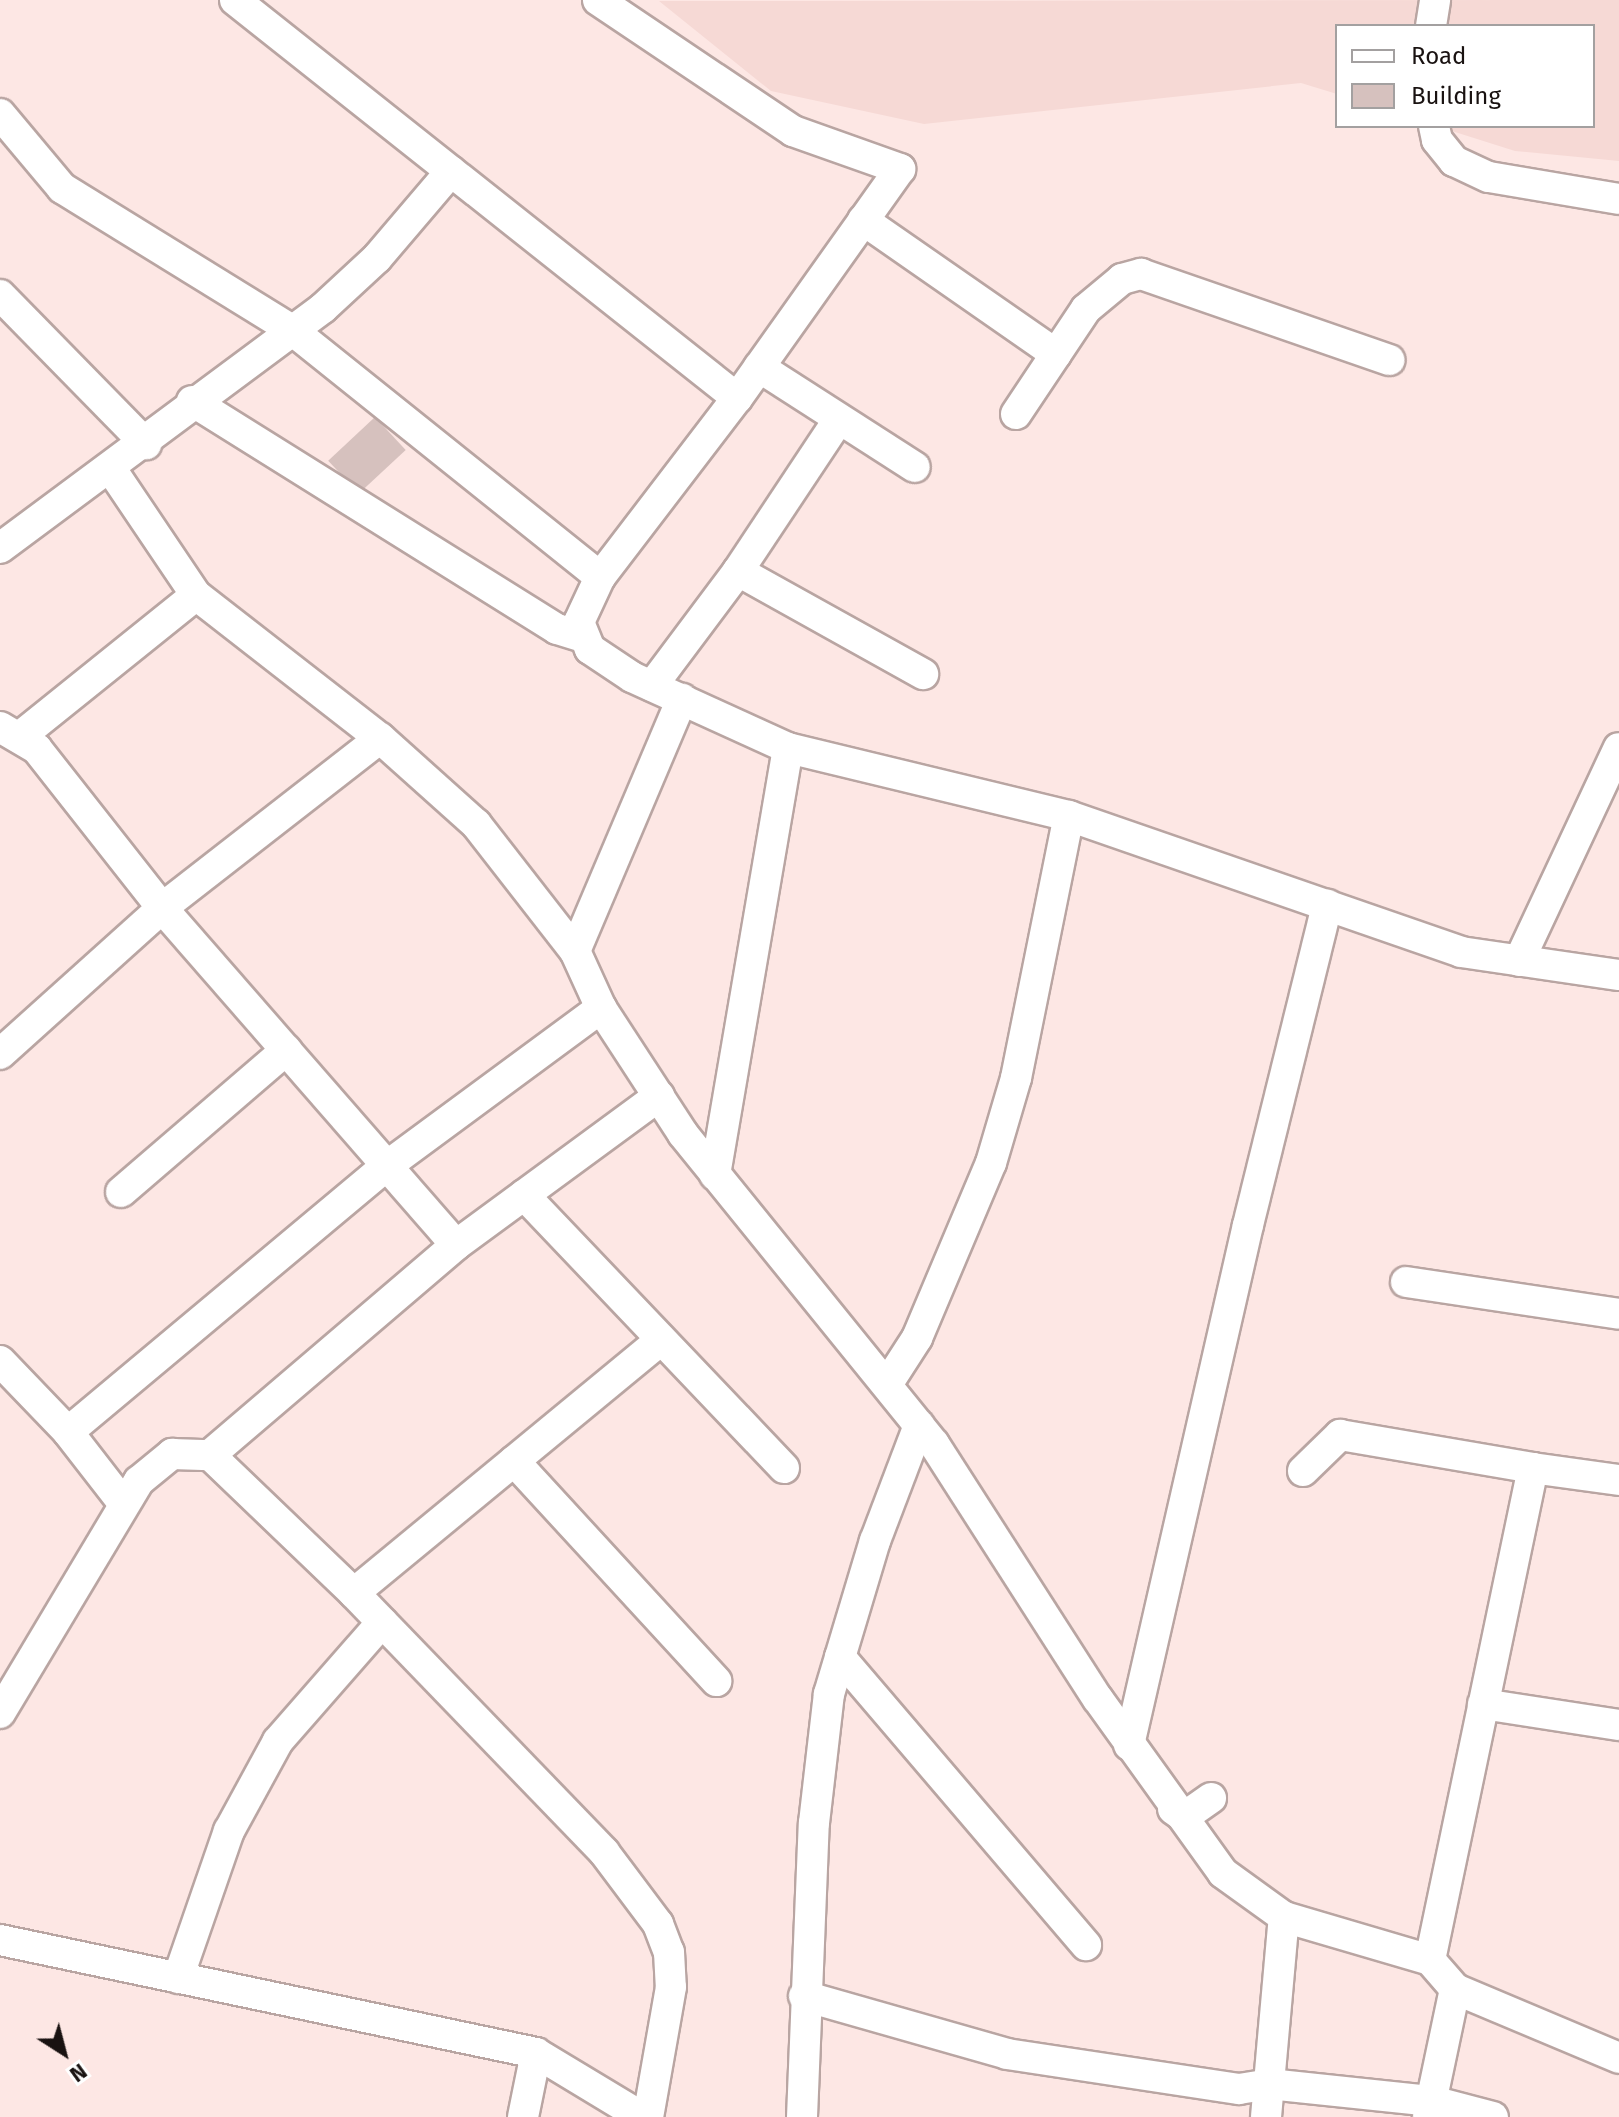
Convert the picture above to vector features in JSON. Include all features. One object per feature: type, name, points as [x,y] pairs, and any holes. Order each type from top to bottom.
[{"type":"street","points":[[235,0],[737,398]]},
{"type":"street","points":[[598,0],[793,131],[900,169],[737,398],[600,577],[579,622],[583,637],[604,660],[652,686],[788,748],[1069,816],[1461,952],[1619,975]]},
{"type":"street","points":[[1431,24],[1435,0]]},
{"type":"street","points":[[0,114],[62,188],[292,330],[600,577]]},
{"type":"street","points":[[1434,128],[1437,140],[1454,161],[1489,177],[1619,199]]},
{"type":"street","points":[[0,548],[146,444],[192,401],[292,330],[377,258],[451,171]]},
{"type":"street","points":[[863,220],[1056,354]]},
{"type":"street","points":[[1016,414],[1086,309],[1122,279],[1141,274],[1390,360]]},
{"type":"street","points":[[0,295],[146,444]]},
{"type":"street","points":[[759,367],[915,467]]},
{"type":"street","points":[[192,401],[557,629],[583,637]]},
{"type":"street","points":[[652,686],[738,571],[839,419]]},
{"type":"street","points":[[111,469],[196,595],[380,738],[476,824],[575,951],[601,1008],[715,1175],[888,1383],[919,1425],[1129,1745],[1173,1809],[1223,1873],[1284,1917],[1430,1960],[1455,1989],[1619,2058]]},
{"type":"street","points":[[738,571],[923,674]]},
{"type":"street","points":[[196,595],[11,731],[384,1168],[456,1245]]},
{"type":"street","points":[[575,951],[682,699]]},
{"type":"street","points":[[0,1054],[162,908],[380,738]]},
{"type":"street","points":[[715,1175],[788,748]]},
{"type":"street","points":[[1519,961],[1619,748]]},
{"type":"street","points":[[888,1383],[917,1338],[991,1163],[1016,1078],[1069,816]]},
{"type":"street","points":[[1129,1745],[1248,1225],[1327,905]]},
{"type":"street","points":[[68,1432],[384,1168],[601,1008]]},
{"type":"street","points":[[121,1192],[286,1050]]},
{"type":"street","points":[[0,1713],[123,1503],[153,1466],[172,1454],[210,1455],[456,1245],[659,1096]]},
{"type":"street","points":[[524,1195],[784,1468]]},
{"type":"street","points":[[1406,1282],[1619,1314]]},
{"type":"street","points":[[354,1593],[661,1340]]},
{"type":"street","points":[[0,1361],[68,1432],[123,1503]]},
{"type":"street","points":[[802,2117],[804,1996],[814,1823],[829,1694],[875,1541],[919,1425]]},
{"type":"street","points":[[1303,1471],[1340,1435],[1619,1480]]},
{"type":"street","points":[[210,1455],[354,1593],[604,1852],[658,1924],[669,1952],[671,1987],[648,2117]]},
{"type":"street","points":[[514,1461],[716,1681]]},
{"type":"street","points":[[1430,1960],[1533,1468]]},
{"type":"street","points":[[178,1978],[229,1831],[278,1741],[382,1622]]},
{"type":"street","points":[[840,1657],[1086,1945]]},
{"type":"street","points":[[1483,1704],[1619,1725]]},
{"type":"street","points":[[1173,1809],[1184,1817],[1211,1798]]},
{"type":"street","points":[[1266,2117],[1284,1917]]},
{"type":"street","points":[[0,1940],[536,2053],[642,2117]]},
{"type":"street","points":[[1430,2109],[1455,1989]]},
{"type":"street","points":[[804,1996],[1007,2054],[1239,2089],[1269,2084],[1493,2117]]},
{"type":"street","points":[[523,2117],[536,2053]]},
{"type":"shaded area","points":[[1619,0],[1619,161],[1515,151],[1442,128],[1595,128],[1595,24],[1335,24],[1335,93],[1301,83],[924,124],[771,91],[659,1]]},
{"type":"building","points":[[375,417],[406,450],[359,494],[328,461]]}]
